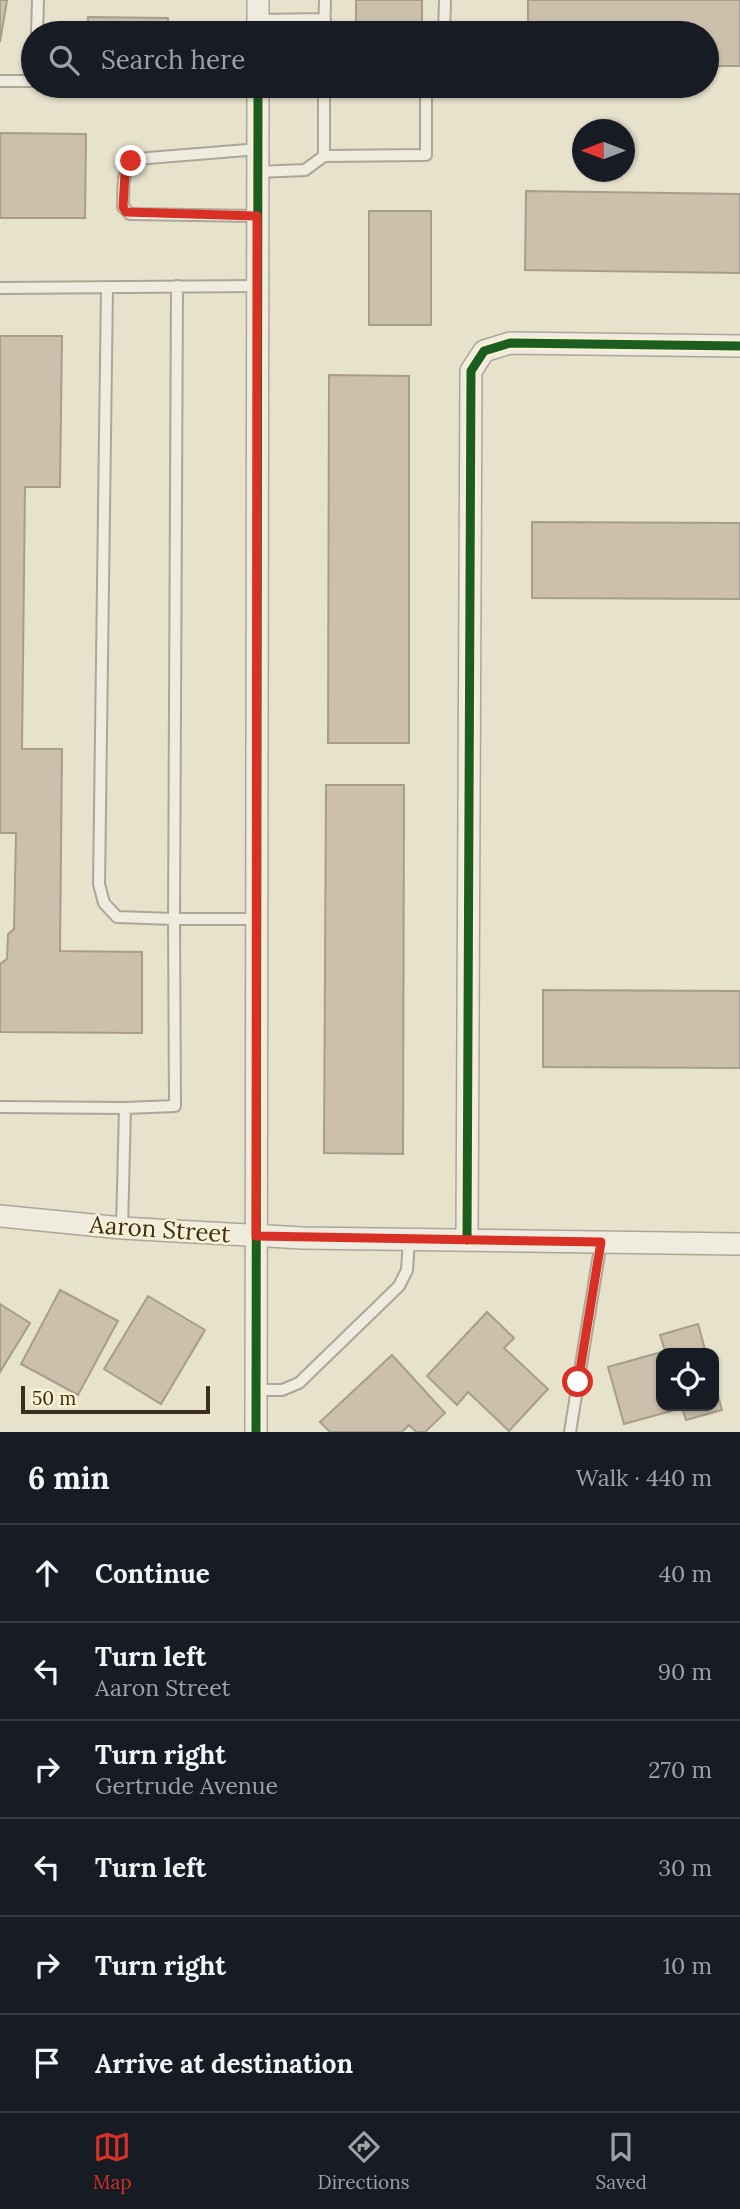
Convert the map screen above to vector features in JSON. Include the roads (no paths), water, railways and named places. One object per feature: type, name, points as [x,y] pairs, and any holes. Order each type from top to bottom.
[{"type":"street","points":[[256,1432],[258,98]]},
{"type":"street","points":[[467,1240],[471,371],[484,351],[510,343],[740,346]]},
{"type":"street","name":"Aaron Street","points":[[0,1216],[122,1228],[256,1236],[740,1244]]},
{"type":"lane","points":[[37,21],[38,0]]},
{"type":"lane","points":[[258,18],[324,19],[325,0]]},
{"type":"lane","points":[[444,21],[445,0]]},
{"type":"lane","points":[[0,81],[21,81]]},
{"type":"lane","points":[[324,98],[324,156]]},
{"type":"lane","points":[[257,172],[305,170],[324,156],[426,155],[426,98]]},
{"type":"lane","points":[[257,216],[130,214],[123,207],[125,173],[131,161],[258,149]]},
{"type":"lane","points":[[0,1107],[175,1106],[177,286]]},
{"type":"lane","points":[[0,288],[257,286]]},
{"type":"lane","points":[[107,287],[99,884],[104,903],[117,917],[256,919]]},
{"type":"lane","points":[[122,1228],[125,1108]]},
{"type":"lane","points":[[256,1390],[282,1390],[299,1383],[398,1286],[407,1270],[410,1239]]},
{"type":"lane","points":[[570,1432],[601,1242]]}]
